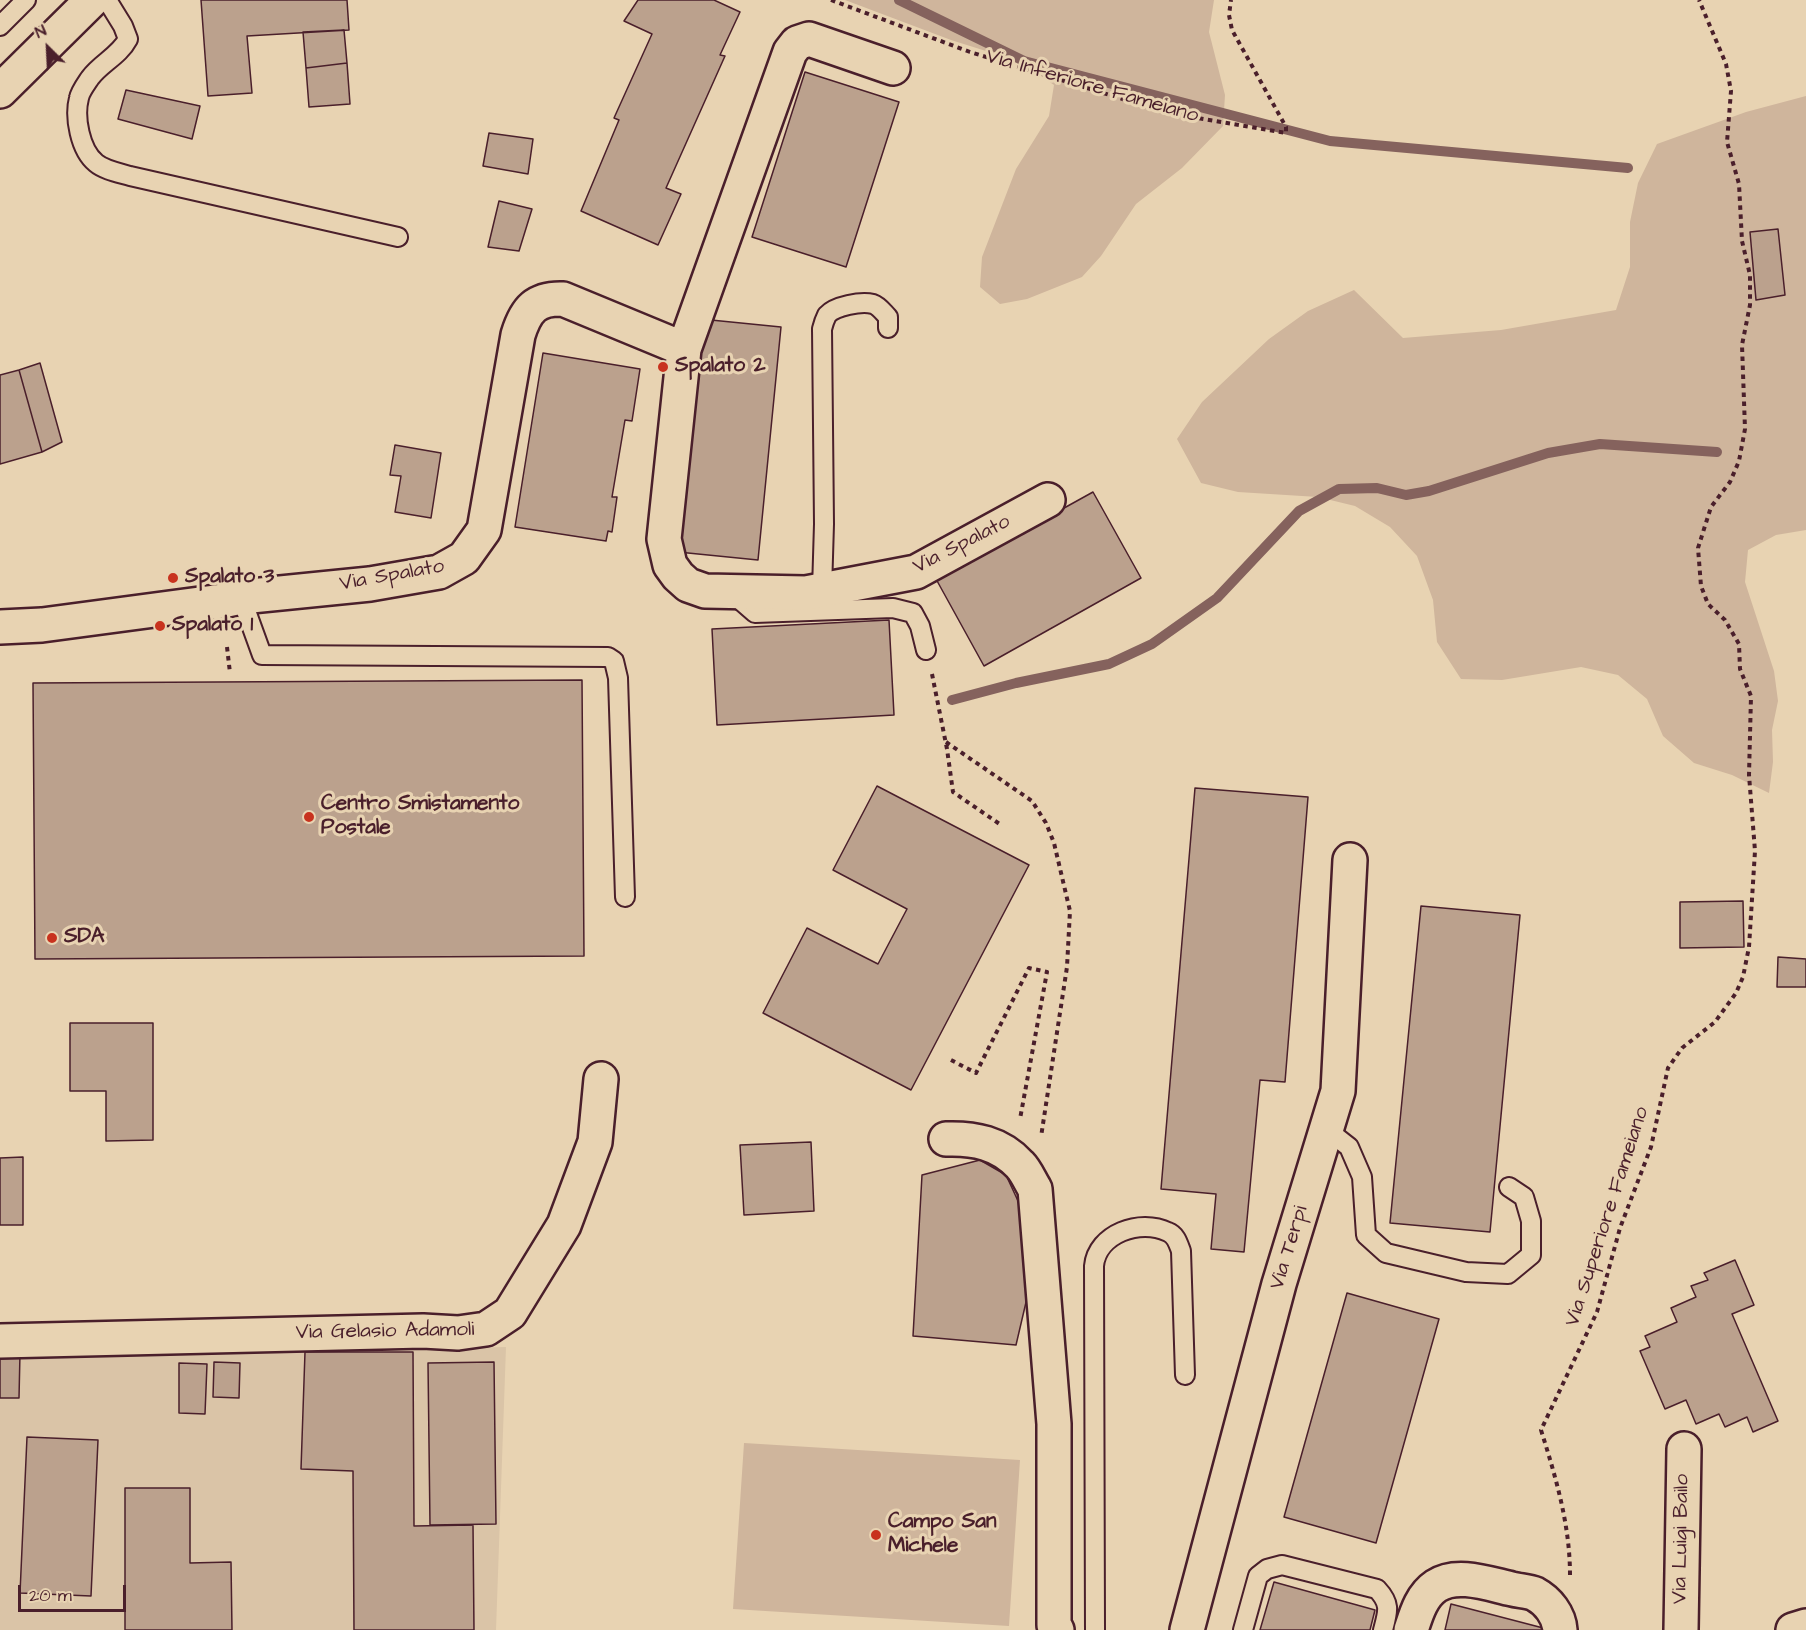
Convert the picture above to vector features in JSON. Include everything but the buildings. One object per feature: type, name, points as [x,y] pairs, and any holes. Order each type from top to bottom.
[{"type":"street","points":[[0,91],[92,0]]},
{"type":"street","name":"Via Spalato","points":[[893,68],[809,39],[797,43],[790,52],[684,349],[664,539],[666,553],[678,576],[688,585],[705,591],[806,593],[916,572],[1048,500]]},
{"type":"street","name":"Via Spalato","points":[[0,627],[42,625],[241,597],[370,584],[439,572],[464,558],[484,530],[519,334],[523,319],[533,306],[548,299],[563,299],[684,349]]},
{"type":"street","name":"Via Terpi","points":[[1187,1630],[1279,1284],[1338,1092],[1350,860]]},
{"type":"street","name":"Via Gelasio Adamoli","points":[[0,1341],[423,1331],[458,1333],[486,1329],[510,1313],[564,1225],[595,1142],[601,1079]]},
{"type":"street","points":[[946,1139],[985,1142],[1004,1152],[1028,1177],[1054,1424],[1054,1625],[1057,1630]]},
{"type":"street","name":"Via Luigi Bailo","points":[[1681,1630],[1684,1449]]},
{"type":"street","points":[[1411,1630],[1424,1598],[1436,1586],[1454,1580],[1474,1580],[1535,1594],[1557,1614],[1560,1630]]},
{"type":"street","points":[[1792,1630],[1806,1626]]},
{"type":"lane","points":[[0,26],[26,0]]},
{"type":"lane","points":[[107,0],[128,39],[122,50],[107,60],[90,77],[79,96],[77,115],[80,135],[96,163],[130,176],[398,237]]},
{"type":"lane","points":[[822,590],[824,524],[822,329],[827,315],[840,308],[860,304],[873,304],[880,309],[888,317],[888,328]]},
{"type":"lane","points":[[730,592],[754,613],[893,608],[913,613],[920,626],[926,650]]},
{"type":"lane","points":[[241,597],[262,655],[608,657],[614,661],[618,678],[625,897]]},
{"type":"lane","points":[[1326,1129],[1349,1147],[1362,1177],[1366,1235],[1386,1253],[1466,1272],[1508,1274],[1531,1255],[1531,1221],[1524,1197],[1509,1187]]},
{"type":"lane","points":[[1095,1630],[1094,1266],[1095,1254],[1113,1235],[1141,1227],[1169,1232],[1177,1240],[1180,1251],[1185,1375]]},
{"type":"lane","points":[[1243,1630],[1258,1576],[1267,1569],[1282,1566],[1377,1588],[1385,1597],[1388,1611],[1383,1630]]},
{"type":"path","name":"Via Inferiore Fameiano","points":[[831,0],[970,52],[1168,113],[1286,133],[1286,127],[1232,30],[1229,15],[1231,0]]},
{"type":"path","name":"Via Superiore Fameiano","points":[[1570,1584],[1570,1550],[1561,1493],[1541,1430],[1597,1312],[1620,1228],[1651,1147],[1668,1068],[1682,1048],[1715,1022],[1736,993],[1743,977],[1749,947],[1755,851],[1749,775],[1751,696],[1740,669],[1739,644],[1725,620],[1708,604],[1701,586],[1698,548],[1711,507],[1730,482],[1739,461],[1745,429],[1742,345],[1750,305],[1750,275],[1742,241],[1739,184],[1727,142],[1731,91],[1726,64],[1700,0]]},
{"type":"path","points":[[926,650],[946,742],[953,792],[1001,825]]},
{"type":"path","points":[[946,742],[1032,801],[1046,823],[1054,843],[1070,911],[1067,967],[1043,1114],[1028,1177]]},
{"type":"path","points":[[951,1060],[976,1073],[1029,968],[1047,972],[1020,1114],[1028,1177]]},
{"type":"shaded area","points":[[845,0],[1214,0],[1209,32],[1225,95],[1223,126],[1182,168],[1136,204],[1101,256],[1082,277],[1027,299],[1000,304],[980,287],[982,257],[1016,169],[1049,116],[1054,85],[1031,69],[1005,57],[951,40]]},
{"type":"shaded area","points":[[1806,96],[1806,530],[1776,535],[1748,550],[1745,582],[1774,671],[1778,701],[1772,730],[1773,762],[1769,793],[1732,775],[1694,763],[1663,736],[1647,699],[1618,675],[1581,667],[1502,680],[1461,679],[1437,642],[1433,600],[1417,556],[1390,527],[1355,506],[1318,497],[1238,492],[1201,483],[1177,439],[1202,402],[1269,339],[1308,311],[1354,290],[1403,338],[1501,330],[1616,310],[1630,267],[1630,222],[1638,183],[1657,144],[1746,112]]},
{"type":"shaded area","points":[[506,1347],[496,1630],[0,1630],[0,1358]]},
{"type":"shaded area","name":"Campo San Michele","points":[[744,1443],[1020,1460],[1009,1626],[733,1609]]},
{"type":"waterway","points":[[899,0],[1024,61],[1330,141],[1628,168]]},
{"type":"waterway","points":[[952,700],[1016,683],[1109,664],[1152,644],[1217,598],[1299,511],[1339,489],[1377,488],[1406,495],[1429,491],[1548,453],[1600,444],[1717,452]]},
{"type":"place","name":"Spalato 2","points":[[663,367]]},
{"type":"place","name":"Spalato 3","points":[[173,578]]},
{"type":"place","name":"Spalato 1","points":[[160,626]]},
{"type":"place","name":"Centro Smistamento Postale","points":[[309,817]]},
{"type":"place","name":"SDA","points":[[52,938]]},
{"type":"place","name":"Campo San Michele","points":[[876,1535]]}]
